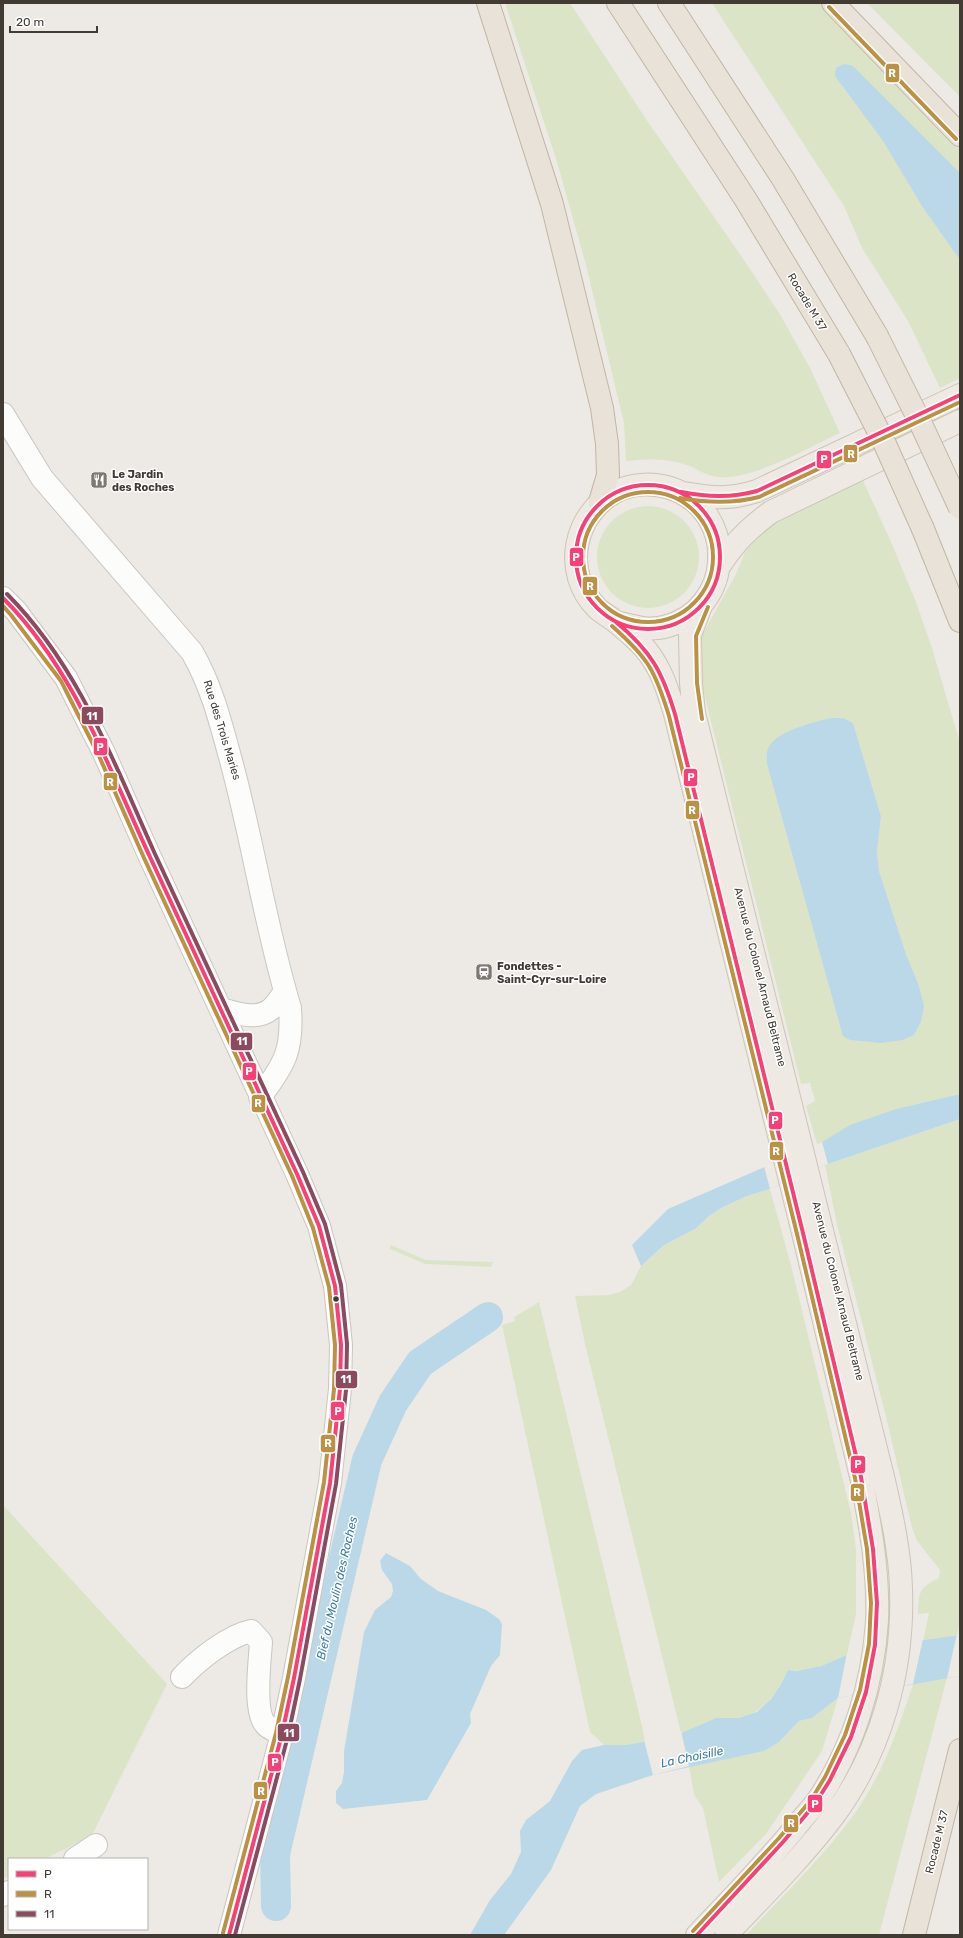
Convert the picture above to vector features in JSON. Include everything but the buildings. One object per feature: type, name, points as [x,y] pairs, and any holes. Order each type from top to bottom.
[{"type":"highway","points":[[488,3],[552,204],[602,408],[607,444],[608,475],[600,502]]},
{"type":"highway","name":"Rocade M 37","points":[[618,3],[746,200],[839,354],[884,442],[923,529],[960,621]]},
{"type":"highway","points":[[669,3],[783,180],[877,336],[921,424],[960,508]]},
{"type":"highway","points":[[833,3],[960,135]]},
{"type":"highway","name":"Rocade M 37","points":[[914,1935],[960,1750]]},
{"type":"main road","points":[[681,492],[709,498],[725,498],[740,496],[757,491],[960,395]]},
{"type":"main road","points":[[616,622],[639,628],[663,627],[684,619],[702,605],[714,586],[720,565],[732,546],[748,529],[771,512],[960,421]]},
{"type":"main road","name":"Avenue du Colonel Arnaud Beltrame","points":[[681,492],[660,485],[639,484],[618,490],[600,502],[585,520],[576,543],[576,566],[583,589],[597,608],[616,622],[646,649],[656,663],[672,702],[794,1154]]},
{"type":"main road","points":[[681,492],[698,504],[711,521],[719,542],[720,565]]},
{"type":"main road","name":"Avenue du Colonel Arnaud Beltrame","points":[[698,1935],[769,1860],[817,1801],[832,1778],[856,1726],[871,1667],[877,1621],[876,1589],[869,1516],[799,1176],[694,713],[690,683],[690,635],[702,605]]},
{"type":"main road","name":"Avenue du Colonel Arnaud Beltrame","points":[[726,1935],[792,1866],[831,1819],[847,1796],[869,1755],[884,1715],[898,1656],[901,1617],[901,1587],[895,1530],[799,1176]]},
{"type":"street","name":"Rue des Trois Maries","points":[[3,414],[42,478],[192,652],[203,670],[209,684],[244,805],[290,1008],[291,1025],[286,1060],[260,1097]]},
{"type":"street","points":[[3,598],[16,611],[66,678],[104,753],[149,856],[297,1174],[319,1226],[335,1286],[341,1345],[340,1389],[330,1483],[282,1734],[229,1935]]},
{"type":"street","points":[[221,1009],[247,1016],[262,1013],[271,1010],[285,991]]},
{"type":"street","points":[[182,1677],[193,1666],[239,1634],[251,1631],[261,1642],[259,1698],[262,1718],[266,1725],[282,1734]]},
{"type":"street","points":[[76,1858],[96,1845]]},
{"type":"green space","points":[[505,3],[570,3],[646,119],[781,316],[810,368],[840,433],[763,469],[731,477],[718,477],[706,474],[687,465],[672,461],[626,461],[624,423],[586,265],[557,162]]},
{"type":"green space","points":[[712,3],[819,3],[960,146],[960,378],[940,388],[908,321],[862,248],[844,206]]},
{"type":"green space","points":[[867,3],[960,3],[960,97]]},
{"type":"green space","points":[[860,474],[892,544],[916,602],[932,648],[960,743],[960,1094],[896,1109],[817,1144],[806,1106],[815,1101],[810,1083],[801,1084],[701,681],[701,637],[736,574],[745,552],[763,531]],"holes":[[[831,718],[853,723],[881,816],[877,852],[879,871],[906,954],[918,983],[921,1022],[914,1035],[903,1040],[773,741],[799,727]]]},
{"type":"green space","points":[[648,506],[668,509],[677,514],[691,528],[696,537],[699,557],[696,577],[691,586],[677,600],[668,605],[648,608],[628,605],[619,600],[605,586],[600,577],[597,557],[600,537],[605,528],[619,514],[628,509]]},
{"type":"green space","points":[[960,1119],[960,1621],[957,1636],[923,1641],[929,1613],[918,1614],[919,1600],[923,1588],[939,1578],[940,1570],[917,1541],[912,1528],[887,1421],[837,1225],[825,1165]]},
{"type":"green space","points":[[770,1189],[792,1269],[851,1513],[856,1549],[856,1614],[847,1655],[810,1669],[795,1671],[788,1670],[780,1686],[769,1700],[749,1715],[737,1719],[715,1719],[681,1733],[585,1344],[575,1296],[609,1295],[620,1292],[631,1285],[641,1266],[664,1245],[695,1229],[709,1216],[723,1207],[747,1196]]},
{"type":"green space","points":[[391,1245],[426,1260],[493,1262],[491,1267],[425,1264],[390,1249]]},
{"type":"green space","points":[[539,1302],[645,1742],[626,1745],[604,1745],[590,1732],[502,1325],[515,1321],[514,1317]]},
{"type":"green space","points":[[3,1505],[167,1684],[91,1837],[46,1858],[8,1858],[8,1876],[3,1879]]},
{"type":"green space","points":[[947,1678],[879,1935],[746,1935],[801,1878],[841,1832],[862,1802],[872,1786],[888,1753],[913,1684]]},
{"type":"green space","points":[[838,1698],[822,1751],[766,1834],[719,1882],[703,1808],[694,1795],[689,1766],[722,1760],[779,1742],[799,1721],[812,1718]]},
{"type":"water","points":[[844,64],[853,66],[960,173],[960,260],[922,206],[883,141],[835,76],[836,68]]},
{"type":"water","points":[[831,718],[843,718],[853,723],[881,816],[877,852],[879,871],[906,954],[918,983],[924,1006],[921,1022],[914,1035],[903,1040],[881,1043],[850,1040],[843,1036],[767,764],[768,749],[778,737],[796,728]]},
{"type":"water","points":[[960,1094],[960,1119],[828,1164],[723,1207],[709,1216],[695,1229],[664,1245],[641,1266],[632,1245],[668,1209],[822,1142],[850,1125],[896,1109]]},
{"type":"water","points":[[386,1553],[410,1566],[421,1579],[438,1591],[486,1610],[499,1619],[502,1624],[500,1655],[491,1666],[470,1714],[471,1723],[427,1800],[343,1809],[336,1803],[336,1791],[342,1783],[344,1772],[344,1751],[364,1632],[375,1610],[391,1597],[393,1591],[392,1584],[382,1570],[380,1561]]},
{"type":"water","name":"La Choisille","points":[[960,1635],[960,1676],[838,1698],[812,1718],[799,1721],[779,1742],[764,1751],[653,1775],[596,1794],[580,1806],[551,1870],[504,1935],[470,1935],[490,1900],[511,1874],[521,1852],[520,1831],[526,1820],[550,1801],[572,1761],[582,1750],[604,1745],[626,1745],[659,1739],[681,1733],[716,1718],[739,1718],[757,1712],[771,1699],[788,1670],[797,1671],[821,1666],[861,1649]]},
{"type":"pier","points":[[822,1142],[828,1164],[770,1189],[764,1166]]},
{"type":"pier","points":[[960,1633],[960,1676],[947,1678],[957,1634]]},
{"type":"pier","points":[[923,1639],[913,1684],[838,1698],[847,1653],[860,1647]]},
{"type":"pier","points":[[681,1731],[689,1766],[653,1775],[644,1740]]},
{"type":"waterway","name":"Bief du Moulin des Roches","points":[[276,1906],[275,1854],[367,1460],[393,1403],[420,1363],[488,1317]]},
{"type":"transit line","name":"R","points":[[829,7],[956,139]]},
{"type":"transit line","name":"P","points":[[681,492],[701,495],[729,496],[757,491],[960,395]]},
{"type":"transit line","name":"R","points":[[680,498],[700,501],[729,502],[759,497],[960,402]]},
{"type":"transit line","name":"P","points":[[648,485],[675,491],[699,506],[714,530],[720,557],[714,584],[699,608],[675,623],[648,629],[621,623],[597,608],[582,584],[576,557],[582,530],[597,506],[621,491],[648,485]]},
{"type":"transit line","name":"R","points":[[654,492],[673,497],[694,511],[708,532],[712,544],[713,557],[712,570],[708,582],[694,603],[673,617],[661,621],[642,622],[623,617],[602,603],[588,582],[584,570],[583,551],[588,532],[602,511],[623,497],[635,493],[654,492]]},
{"type":"transit line","name":"11","points":[[7,594],[32,622],[55,652],[93,717],[303,1172],[325,1224],[341,1285],[347,1344],[346,1390],[336,1484],[288,1736],[235,1935]]},
{"type":"transit line","name":"P","points":[[3,598],[28,626],[50,656],[70,688],[104,754],[150,857],[297,1174],[319,1226],[335,1286],[341,1345],[340,1389],[330,1483],[294,1678],[282,1734],[229,1935]]},
{"type":"transit line","name":"R","points":[[3,606],[61,681],[99,756],[144,858],[292,1176],[313,1228],[329,1287],[335,1345],[334,1389],[324,1482],[288,1677],[276,1733],[223,1933]]},
{"type":"transit line","name":"R","points":[[702,719],[697,683],[696,636],[708,607]]},
{"type":"transit line","name":"P","points":[[616,622],[638,643],[654,663],[665,686],[675,714],[803,1233],[861,1477],[873,1549],[877,1603],[875,1645],[866,1692],[851,1737],[830,1780],[815,1804],[783,1842],[697,1935]]},
{"type":"transit line","name":"R","points":[[612,626],[634,647],[649,666],[659,687],[669,716],[797,1234],[855,1478],[867,1549],[871,1603],[869,1644],[860,1690],[845,1735],[825,1777],[811,1800],[779,1838],[693,1931]]},
{"type":"place","name":"Le Jardin des Roches","points":[[99,480]]},
{"type":"place","name":"Fondettes - Saint-Cyr-sur-Loire","points":[[484,972]]}]
